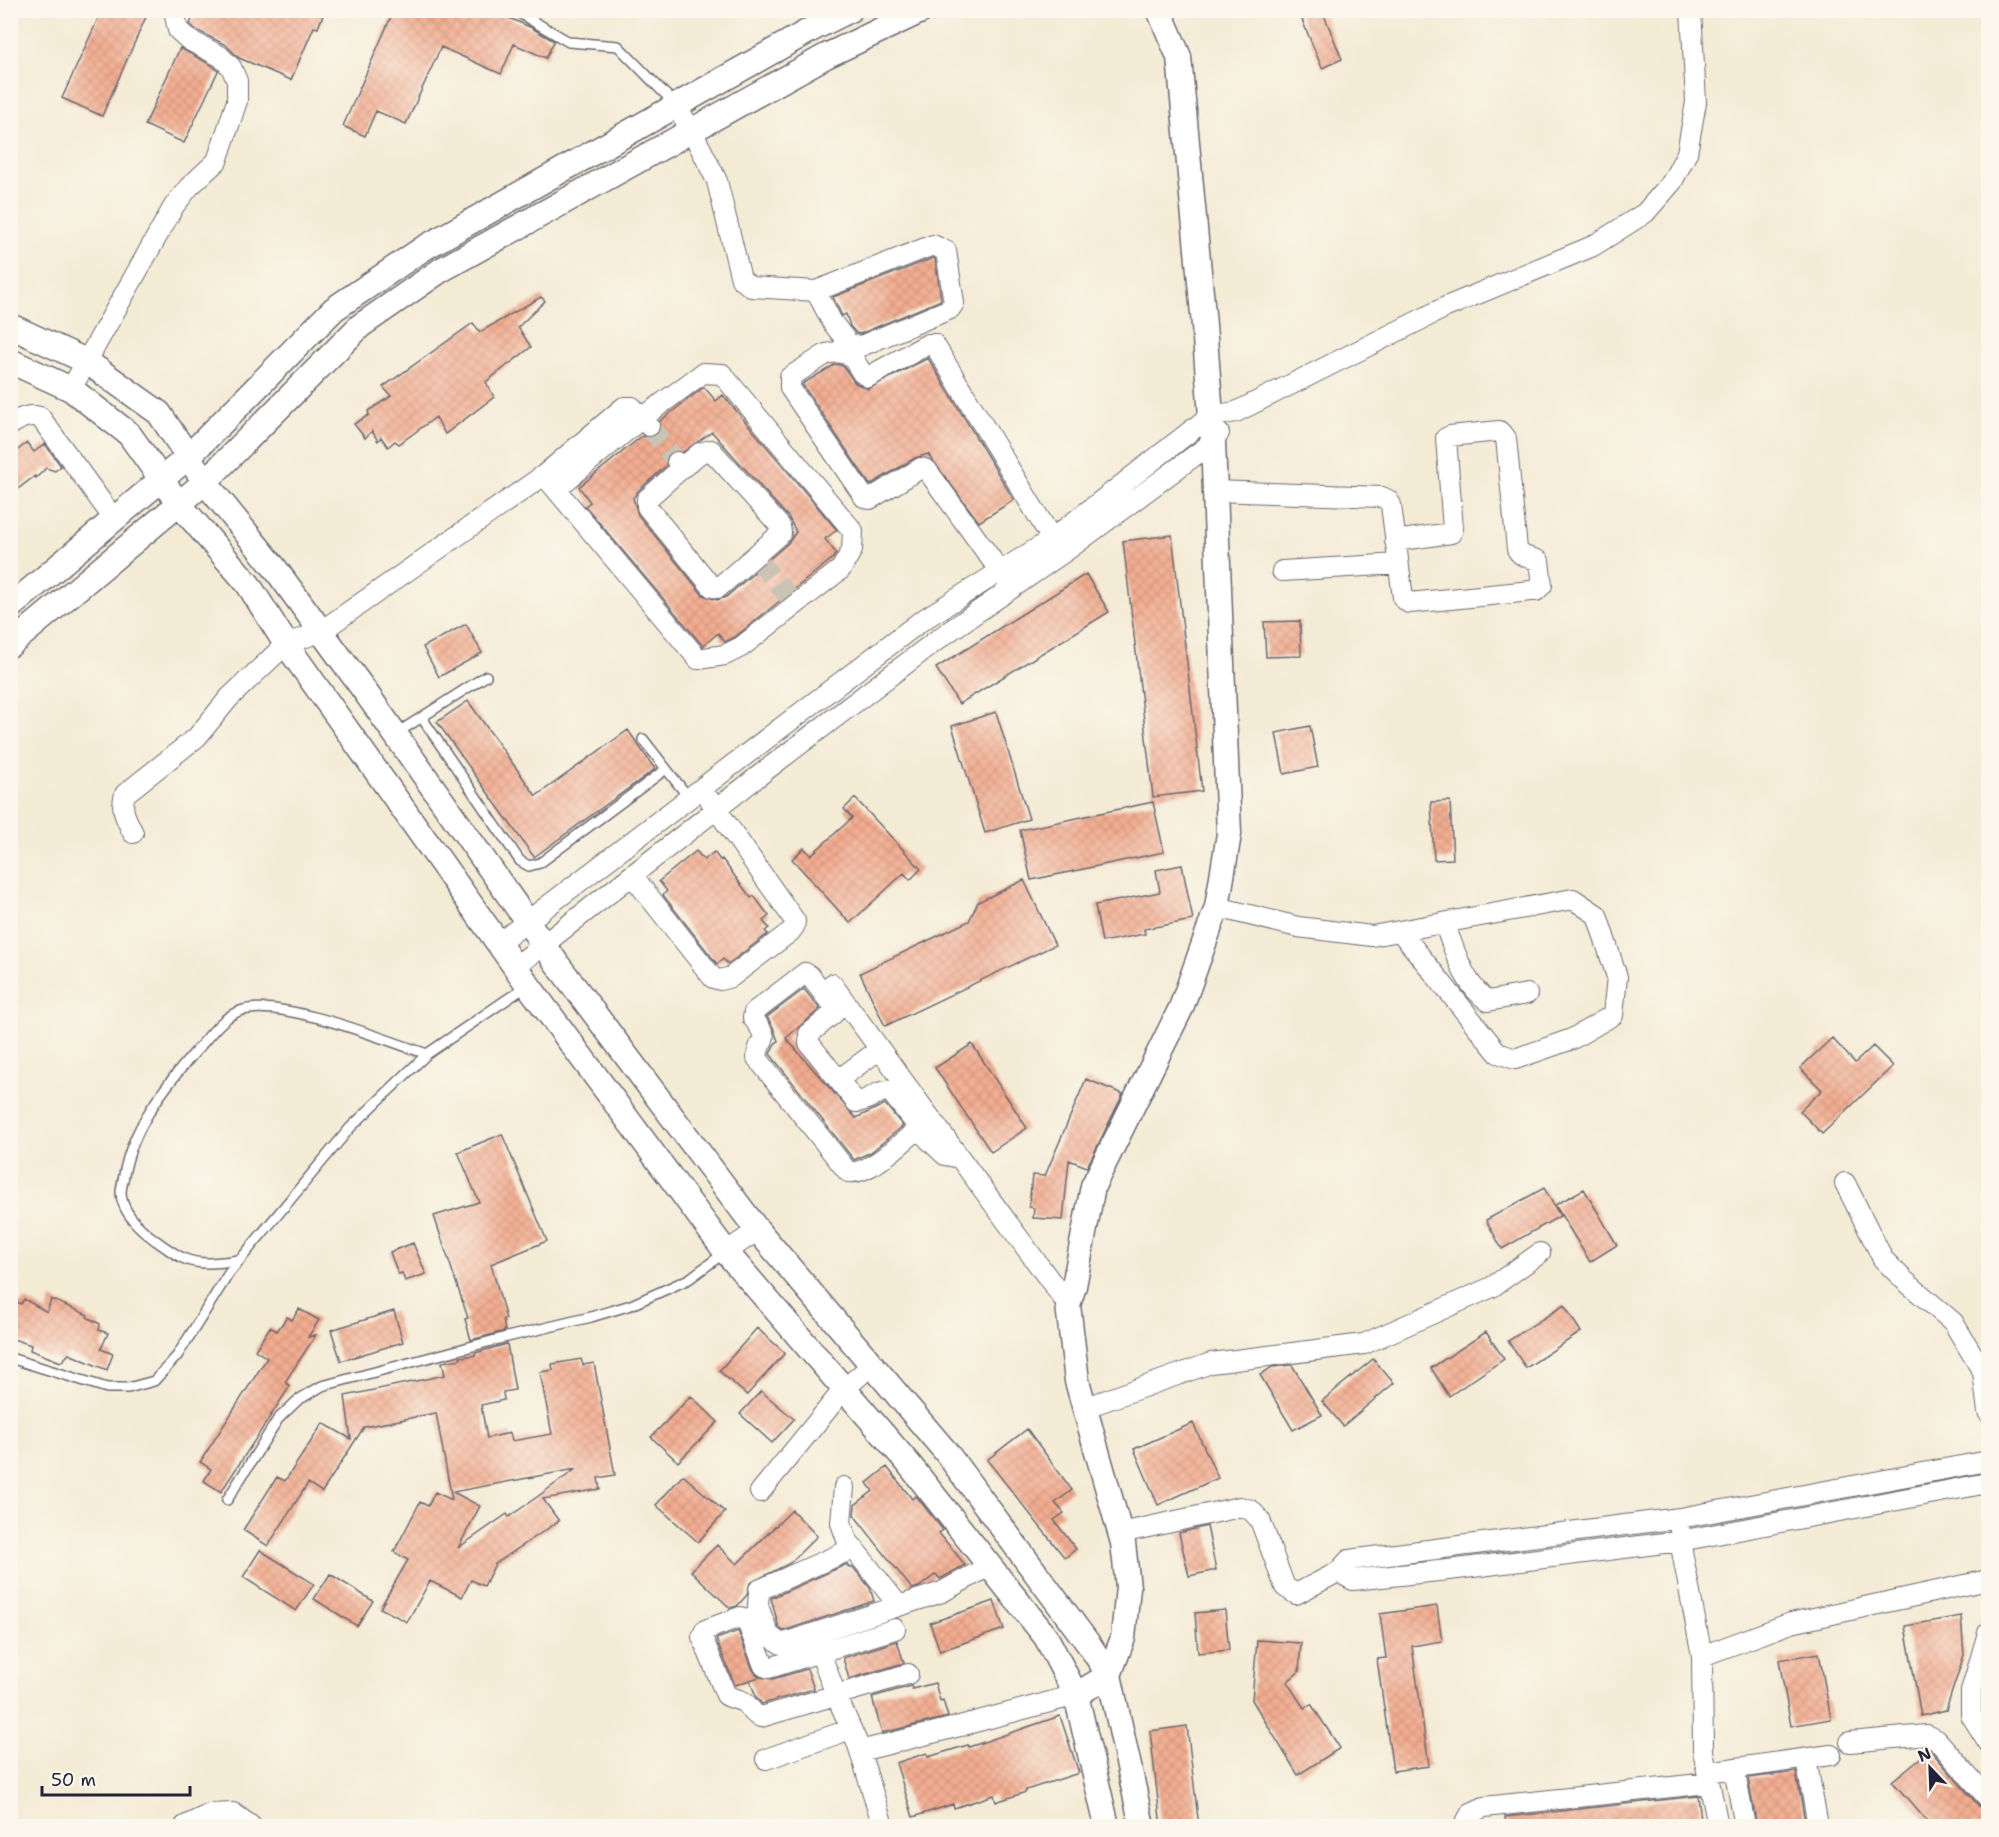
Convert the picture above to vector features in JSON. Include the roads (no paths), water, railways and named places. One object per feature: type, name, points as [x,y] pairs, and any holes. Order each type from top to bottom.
[{"type":"street","points":[[71,389],[174,206],[189,187],[217,161],[237,101],[237,81],[231,67],[220,56],[189,40],[178,30],[174,10]]},
{"type":"street","points":[[11,607],[188,457],[334,309],[424,248],[814,28],[850,10]]},
{"type":"street","points":[[10,645],[205,482],[360,326],[441,270],[826,56],[922,10]]},
{"type":"street","points":[[860,1750],[1076,1695],[1109,1675],[1123,1638],[1128,1587],[1124,1542],[1077,1381],[1068,1305],[1074,1286],[1093,1186],[1181,1008],[1216,907],[1229,834],[1213,442],[1204,325],[1179,57],[1159,10]]},
{"type":"street","points":[[499,943],[921,621],[1052,539],[1210,416],[1236,412],[1446,307],[1593,246],[1645,213],[1672,182],[1687,153],[1696,102],[1691,10]]},
{"type":"street","points":[[676,106],[692,130],[717,182],[741,279],[751,287],[816,291],[933,245],[946,251],[954,303],[950,309],[861,346],[849,344],[832,322],[816,291]]},
{"type":"street","points":[[10,326],[86,362],[159,413],[205,482],[274,567],[544,945],[758,1230],[946,1452],[1109,1675],[1142,1827]]},
{"type":"street","points":[[1012,588],[927,470],[921,468],[870,499],[864,497],[790,388],[790,377],[826,354],[836,352],[851,355],[861,373],[868,377],[928,344],[934,344],[1052,539]]},
{"type":"street","points":[[10,361],[71,389],[129,434],[179,504],[248,584],[286,644],[522,976],[726,1252],[908,1463],[1046,1638],[1076,1695],[1107,1827]]},
{"type":"street","points":[[133,833],[123,813],[124,794],[197,737],[229,699],[286,644],[320,632],[550,482],[624,407],[632,407],[646,422],[704,373],[722,374],[853,531],[852,550],[841,569],[792,600],[741,647],[725,655],[698,659],[550,482]]},
{"type":"street","points":[[522,976],[544,945],[632,875],[941,637],[1070,548],[1213,442],[1236,412]]},
{"type":"street","points":[[10,426],[21,417],[31,415],[40,417],[114,519]]},
{"type":"street","points":[[1214,491],[1382,497],[1388,500],[1391,506],[1395,541],[1403,598],[1409,603],[1531,591],[1542,585],[1539,561],[1523,556],[1517,549],[1506,438],[1494,430],[1450,435],[1446,438],[1453,531],[1449,534],[1395,541]]},
{"type":"street","points":[[711,450],[780,526],[781,533],[757,557],[718,588],[712,587],[647,507],[647,498],[680,465],[700,453],[711,450]]},
{"type":"street","points":[[1282,571],[1398,564]]},
{"type":"street","points":[[374,767],[399,740]]},
{"type":"street","points":[[632,875],[713,978],[720,980],[732,977],[794,927],[795,921],[716,809],[695,793]]},
{"type":"street","points":[[1216,907],[1298,927],[1372,936],[1573,899],[1597,915],[1617,977],[1613,1015],[1572,1039],[1515,1059],[1498,1053],[1400,932]]},
{"type":"street","points":[[1444,923],[1468,982],[1479,995],[1488,1001],[1527,994]]},
{"type":"street","points":[[919,1128],[867,1169],[854,1174],[848,1172],[757,1058],[764,1033],[753,1018],[754,1012],[805,973],[810,975],[834,1007],[834,1013],[809,1034],[809,1043],[856,1102],[863,1102],[883,1090],[890,1091],[919,1128],[945,1155],[960,1158]]},
{"type":"street","points":[[831,982],[1068,1305]]},
{"type":"street","points":[[838,1080],[879,1048]]},
{"type":"street","points":[[1845,1183],[1883,1259],[1953,1322],[1983,1372],[1989,1412]]},
{"type":"street","points":[[726,1252],[758,1230]]},
{"type":"street","points":[[1084,1408],[1211,1363],[1364,1344],[1492,1287],[1540,1253]]},
{"type":"street","points":[[760,1492],[844,1389],[872,1365]]},
{"type":"street","points":[[1121,1533],[1240,1507],[1251,1510],[1260,1521],[1285,1587],[1296,1594],[1338,1572],[1349,1560],[1680,1518],[1989,1461]]},
{"type":"street","points":[[1338,1572],[1353,1580],[1680,1541],[1989,1483]]},
{"type":"street","points":[[844,1487],[841,1523],[847,1540],[899,1606]]},
{"type":"street","points":[[1680,1518],[1680,1541],[1702,1656],[1703,1751],[1718,1827]]},
{"type":"street","points":[[854,1548],[759,1590],[758,1606],[769,1635],[782,1644],[942,1592],[989,1566]]},
{"type":"street","points":[[1012,1595],[1038,1575]]},
{"type":"street","points":[[1702,1656],[1791,1623],[1989,1580]]},
{"type":"street","points":[[895,1629],[769,1668],[764,1666],[746,1619],[740,1617],[705,1630],[702,1636],[726,1695],[745,1702],[756,1716],[761,1717],[908,1674]]},
{"type":"street","points":[[1989,1633],[1971,1691],[1971,1715],[1989,1742]]},
{"type":"street","points":[[820,1652],[860,1750],[883,1827]]},
{"type":"street","points":[[766,1759],[851,1729]]},
{"type":"street","points":[[1850,1742],[1927,1735],[1937,1740],[1989,1798]]},
{"type":"street","points":[[1464,1827],[1471,1814],[1484,1807],[1708,1778],[1734,1768],[1831,1755]]},
{"type":"street","points":[[1806,1759],[1818,1827]]},
{"type":"street","points":[[1734,1768],[1745,1827]]},
{"type":"street","points":[[185,1827],[210,1814],[234,1814],[251,1827]]},
{"type":"lane","points":[[513,10],[569,42],[618,46],[676,106]]},
{"type":"lane","points":[[399,740],[422,718],[486,676]]},
{"type":"lane","points":[[422,718],[520,861],[529,866],[540,863],[666,769]]},
{"type":"lane","points":[[643,739],[666,769],[695,793]]},
{"type":"lane","points":[[10,1358],[107,1388],[128,1388],[154,1381],[177,1356],[229,1272],[350,1128],[427,1054],[522,976]]},
{"type":"lane","points":[[239,1260],[214,1263],[186,1260],[140,1227],[126,1209],[121,1194],[127,1162],[143,1122],[184,1065],[222,1022],[242,1010],[265,1007],[312,1016],[427,1054]]},
{"type":"lane","points":[[227,1500],[278,1419],[298,1400],[322,1386],[631,1305],[689,1279],[726,1252]]},
{"type":"tunnel","points":[[649,426],[677,462]]},
{"type":"tunnel","points":[[758,560],[789,597]]}]
